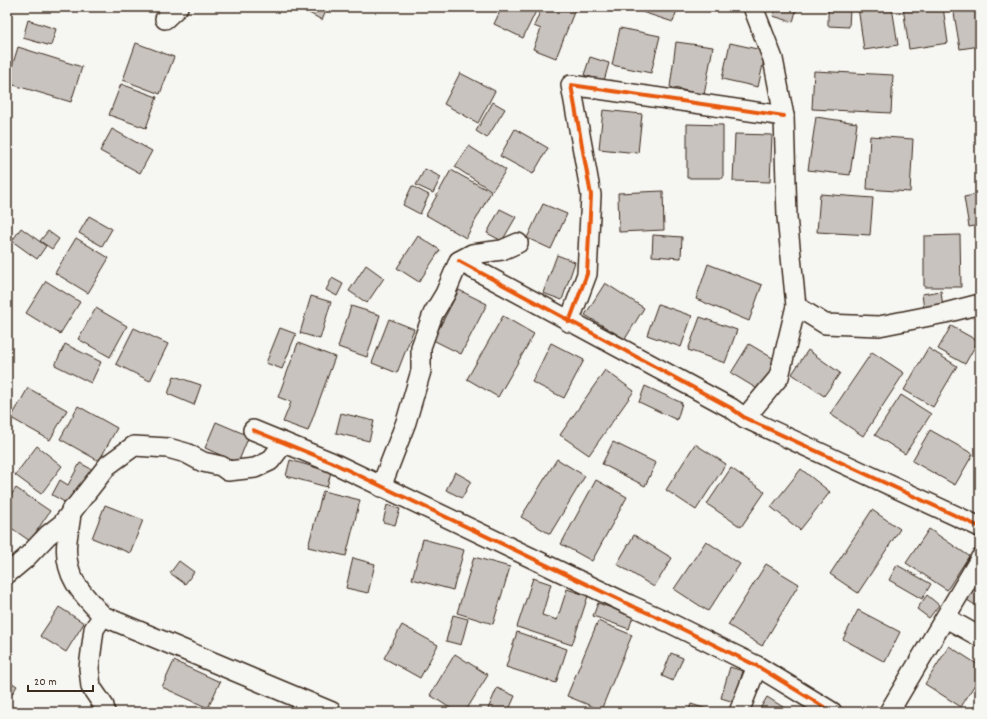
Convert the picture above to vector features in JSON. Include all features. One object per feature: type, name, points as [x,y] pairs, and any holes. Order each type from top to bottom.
[{"type":"street","points":[[745,418],[778,377],[796,306],[787,217],[784,116],[773,59],[753,7]]},
{"type":"street","points":[[569,322],[587,274],[591,194],[571,85],[784,116]]},
{"type":"street","points":[[381,487],[406,422],[421,371],[421,347],[434,314],[445,294],[459,261],[472,254],[502,250],[518,243]]},
{"type":"street","points":[[459,261],[569,322],[731,408],[745,418],[980,527]]},
{"type":"street","points":[[796,306],[825,324],[879,326],[945,313],[980,304]]},
{"type":"street","points":[[253,430],[331,462],[630,606],[668,622],[757,666],[832,712]]},
{"type":"street","points":[[7,574],[25,559],[48,535],[62,524],[71,510],[108,464],[134,446],[168,448],[186,453],[203,462],[221,466],[228,471],[255,468],[270,461],[284,443]]},
{"type":"street","points":[[71,510],[72,521],[67,541],[67,561],[70,573],[78,590],[103,616],[332,712]]},
{"type":"street","points":[[889,712],[980,559]]},
{"type":"street","points":[[103,616],[94,629],[89,668],[91,687],[104,706],[105,712]]},
{"type":"street","points":[[946,618],[980,637]]},
{"type":"street","points":[[739,712],[757,666]]},
{"type":"building","points":[[298,7],[328,7],[322,20]]},
{"type":"building","points":[[502,7],[538,7],[523,38],[494,24]]},
{"type":"building","points":[[542,7],[576,7],[556,58],[533,49],[541,29],[534,26]]},
{"type":"building","points":[[640,7],[678,7],[673,22],[639,11]]},
{"type":"building","points":[[776,7],[797,7],[793,22],[773,16]]},
{"type":"building","points":[[858,7],[892,7],[898,45],[864,50]]},
{"type":"building","points":[[903,7],[943,7],[948,43],[909,49]]},
{"type":"building","points":[[953,7],[980,7],[980,46],[960,49]]},
{"type":"building","points":[[828,8],[850,9],[849,27],[828,26]]},
{"type":"building","points":[[28,20],[56,29],[51,46],[23,38]]},
{"type":"building","points":[[620,28],[660,36],[651,73],[612,65]]},
{"type":"building","points":[[676,42],[713,47],[704,95],[670,87]]},
{"type":"building","points":[[136,43],[174,57],[160,94],[123,80]]},
{"type":"building","points":[[730,43],[766,51],[758,87],[722,79]]},
{"type":"building","points":[[18,47],[82,67],[71,102],[7,83]]},
{"type":"building","points":[[590,57],[609,63],[604,81],[584,75]]},
{"type":"building","points":[[814,71],[893,75],[891,113],[812,109]]},
{"type":"building","points":[[460,73],[495,91],[478,123],[444,104]]},
{"type":"building","points":[[121,84],[157,97],[146,128],[109,115]]},
{"type":"building","points":[[493,102],[505,109],[487,138],[476,131]]},
{"type":"building","points":[[603,110],[642,114],[638,153],[599,149]]},
{"type":"building","points":[[816,117],[857,123],[850,175],[808,170]]},
{"type":"building","points":[[687,124],[723,125],[723,178],[687,178]]},
{"type":"building","points":[[112,129],[152,151],[140,173],[100,151]]},
{"type":"building","points":[[515,129],[548,148],[533,174],[500,156]]},
{"type":"building","points":[[735,134],[772,135],[770,182],[733,181]]},
{"type":"building","points":[[870,136],[913,139],[910,192],[867,189]]},
{"type":"building","points":[[469,146],[506,170],[492,191],[455,167]]},
{"type":"building","points":[[425,169],[441,177],[433,193],[416,185]]},
{"type":"building","points":[[451,170],[491,192],[466,238],[426,215]]},
{"type":"building","points":[[412,186],[429,195],[420,214],[403,205]]},
{"type":"building","points":[[663,191],[664,230],[619,232],[618,193]]},
{"type":"building","points":[[820,194],[873,198],[870,235],[817,232]]},
{"type":"building","points":[[980,194],[980,225],[969,227],[964,197]]},
{"type":"building","points":[[543,204],[567,214],[551,249],[527,238]]},
{"type":"building","points":[[500,209],[516,217],[502,241],[487,233]]},
{"type":"building","points":[[89,216],[112,229],[102,246],[79,233]]},
{"type":"building","points":[[21,228],[46,246],[37,259],[12,241]]},
{"type":"building","points":[[48,231],[59,239],[52,249],[40,241]]},
{"type":"building","points":[[653,235],[682,237],[681,258],[652,256]]},
{"type":"building","points":[[960,235],[961,287],[924,287],[924,236]]},
{"type":"building","points":[[418,236],[440,250],[419,282],[397,268]]},
{"type":"building","points":[[76,238],[109,258],[88,293],[55,273]]},
{"type":"building","points":[[557,255],[575,262],[562,300],[543,293]]},
{"type":"building","points":[[708,264],[762,285],[749,321],[696,299]]},
{"type":"building","points":[[366,265],[384,278],[367,303],[349,291]]},
{"type":"building","points":[[332,278],[343,284],[337,296],[326,290]]},
{"type":"building","points":[[46,281],[80,302],[60,334],[26,313]]},
{"type":"building","points":[[605,283],[644,308],[625,339],[585,315]]},
{"type":"building","points":[[459,290],[487,304],[461,354],[433,340]]},
{"type":"building","points":[[941,291],[943,308],[924,310],[922,294]]},
{"type":"building","points":[[311,296],[331,302],[320,339],[300,333]]},
{"type":"building","points":[[658,304],[692,316],[681,347],[647,335]]},
{"type":"building","points":[[351,306],[380,315],[367,357],[338,347]]},
{"type":"building","points":[[96,308],[127,326],[110,357],[78,339]]},
{"type":"building","points":[[503,316],[534,334],[498,397],[467,379]]},
{"type":"building","points":[[700,317],[737,330],[725,363],[688,350]]},
{"type":"building","points":[[389,319],[414,329],[397,373],[372,363]]},
{"type":"building","points":[[951,326],[978,341],[965,364],[938,349]]},
{"type":"building","points":[[134,328],[168,344],[150,381],[116,364]]},
{"type":"building","points":[[280,328],[296,334],[282,369],[266,363]]},
{"type":"building","points":[[298,343],[335,357],[308,431],[283,422],[291,402],[278,397]]},
{"type":"building","points":[[551,343],[584,360],[564,398],[532,382]]},
{"type":"building","points":[[65,344],[101,362],[91,383],[55,365]]},
{"type":"building","points":[[749,344],[781,363],[764,393],[731,373]]},
{"type":"building","points":[[928,348],[957,366],[933,407],[904,390]]},
{"type":"building","points":[[808,350],[840,373],[824,396],[792,374]]},
{"type":"building","points":[[872,352],[904,373],[863,436],[830,414]]},
{"type":"building","points":[[605,370],[634,391],[589,455],[560,435]]},
{"type":"building","points":[[174,376],[201,385],[194,405],[168,394]]},
{"type":"building","points":[[645,386],[682,403],[677,420],[639,402]]},
{"type":"building","points":[[28,388],[67,410],[50,440],[11,418]]},
{"type":"building","points":[[901,395],[931,414],[905,454],[875,435]]},
{"type":"building","points":[[78,406],[117,428],[99,461],[60,439]]},
{"type":"building","points":[[341,413],[374,421],[369,441],[336,433]]},
{"type":"building","points":[[216,422],[249,436],[238,463],[205,448]]},
{"type":"building","points":[[930,430],[973,454],[955,485],[912,461]]},
{"type":"building","points":[[613,442],[656,463],[645,486],[602,464]]},
{"type":"building","points":[[695,444],[726,464],[696,510],[666,490]]},
{"type":"building","points":[[37,446],[62,466],[41,494],[15,475]]},
{"type":"building","points":[[557,459],[585,476],[550,534],[521,517]]},
{"type":"building","points":[[290,460],[331,472],[327,487],[286,476]]},
{"type":"building","points":[[80,463],[93,470],[72,506],[52,495],[60,480],[68,485]]},
{"type":"building","points":[[731,468],[765,492],[741,527],[707,504]]},
{"type":"building","points":[[801,469],[830,492],[800,530],[771,507]]},
{"type":"building","points":[[455,472],[471,481],[462,498],[446,490]]},
{"type":"building","points":[[596,480],[627,497],[592,561],[561,544]]},
{"type":"building","points":[[16,488],[50,511],[30,541],[7,525],[7,501]]},
{"type":"building","points":[[323,491],[360,500],[346,556],[308,547]]},
{"type":"building","points":[[105,505],[143,520],[130,553],[92,538]]},
{"type":"building","points":[[387,505],[400,509],[395,525],[383,522]]},
{"type":"building","points":[[872,510],[900,529],[858,593],[830,574]]},
{"type":"building","points":[[929,529],[969,556],[947,590],[906,563]]},
{"type":"building","points":[[634,535],[672,558],[654,587],[617,564]]},
{"type":"building","points":[[423,539],[464,550],[453,590],[412,579]]},
{"type":"building","points":[[706,541],[740,564],[708,611],[674,589]]},
{"type":"building","points":[[474,557],[510,567],[493,624],[457,613]]},
{"type":"building","points":[[353,558],[375,564],[368,593],[346,588]]},
{"type":"building","points":[[179,561],[194,572],[185,584],[170,573]]},
{"type":"building","points":[[766,564],[799,584],[762,646],[728,625]]},
{"type":"building","points":[[897,565],[931,584],[922,599],[889,580]]},
{"type":"building","points":[[533,578],[551,584],[542,615],[557,620],[567,589],[588,596],[572,645],[517,627]]},
{"type":"building","points":[[980,578],[980,608],[967,600]]},
{"type":"building","points":[[927,595],[939,605],[929,618],[917,609]]},
{"type":"building","points":[[598,603],[633,616],[629,629],[593,616]]},
{"type":"building","points":[[59,607],[84,623],[66,652],[40,636]]},
{"type":"building","points":[[858,610],[900,632],[885,662],[843,639]]},
{"type":"building","points":[[453,615],[468,619],[461,645],[446,641]]},
{"type":"building","points":[[598,621],[632,635],[601,710],[567,696]]},
{"type":"building","points":[[402,625],[438,645],[420,678],[384,658]]},
{"type":"building","points":[[517,632],[567,649],[556,683],[506,667]]},
{"type":"building","points":[[949,646],[980,666],[980,676],[961,707],[925,684]]},
{"type":"building","points":[[671,653],[683,658],[673,681],[662,676]]},
{"type":"building","points":[[455,654],[488,675],[465,712],[456,712],[430,695]]},
{"type":"building","points":[[174,661],[220,682],[208,708],[162,687]]},
{"type":"building","points":[[730,667],[743,671],[734,702],[721,698]]},
{"type":"building","points":[[7,680],[17,686],[7,702]]},
{"type":"building","points":[[497,688],[515,696],[508,712],[495,712],[488,709]]},
{"type":"building","points":[[767,697],[791,712],[758,712]]},
{"type":"building","points":[[691,704],[716,712],[688,712]]},
{"type":"building","points":[[577,710],[591,712],[577,712]]},
{"type":"cycle path","points":[[569,322],[587,274],[591,195],[571,85],[784,116]]},
{"type":"cycle path","points":[[459,261],[731,408],[745,418],[980,527]]},
{"type":"cycle path","points":[[253,430],[331,462],[668,622],[757,666],[832,712]]}]
